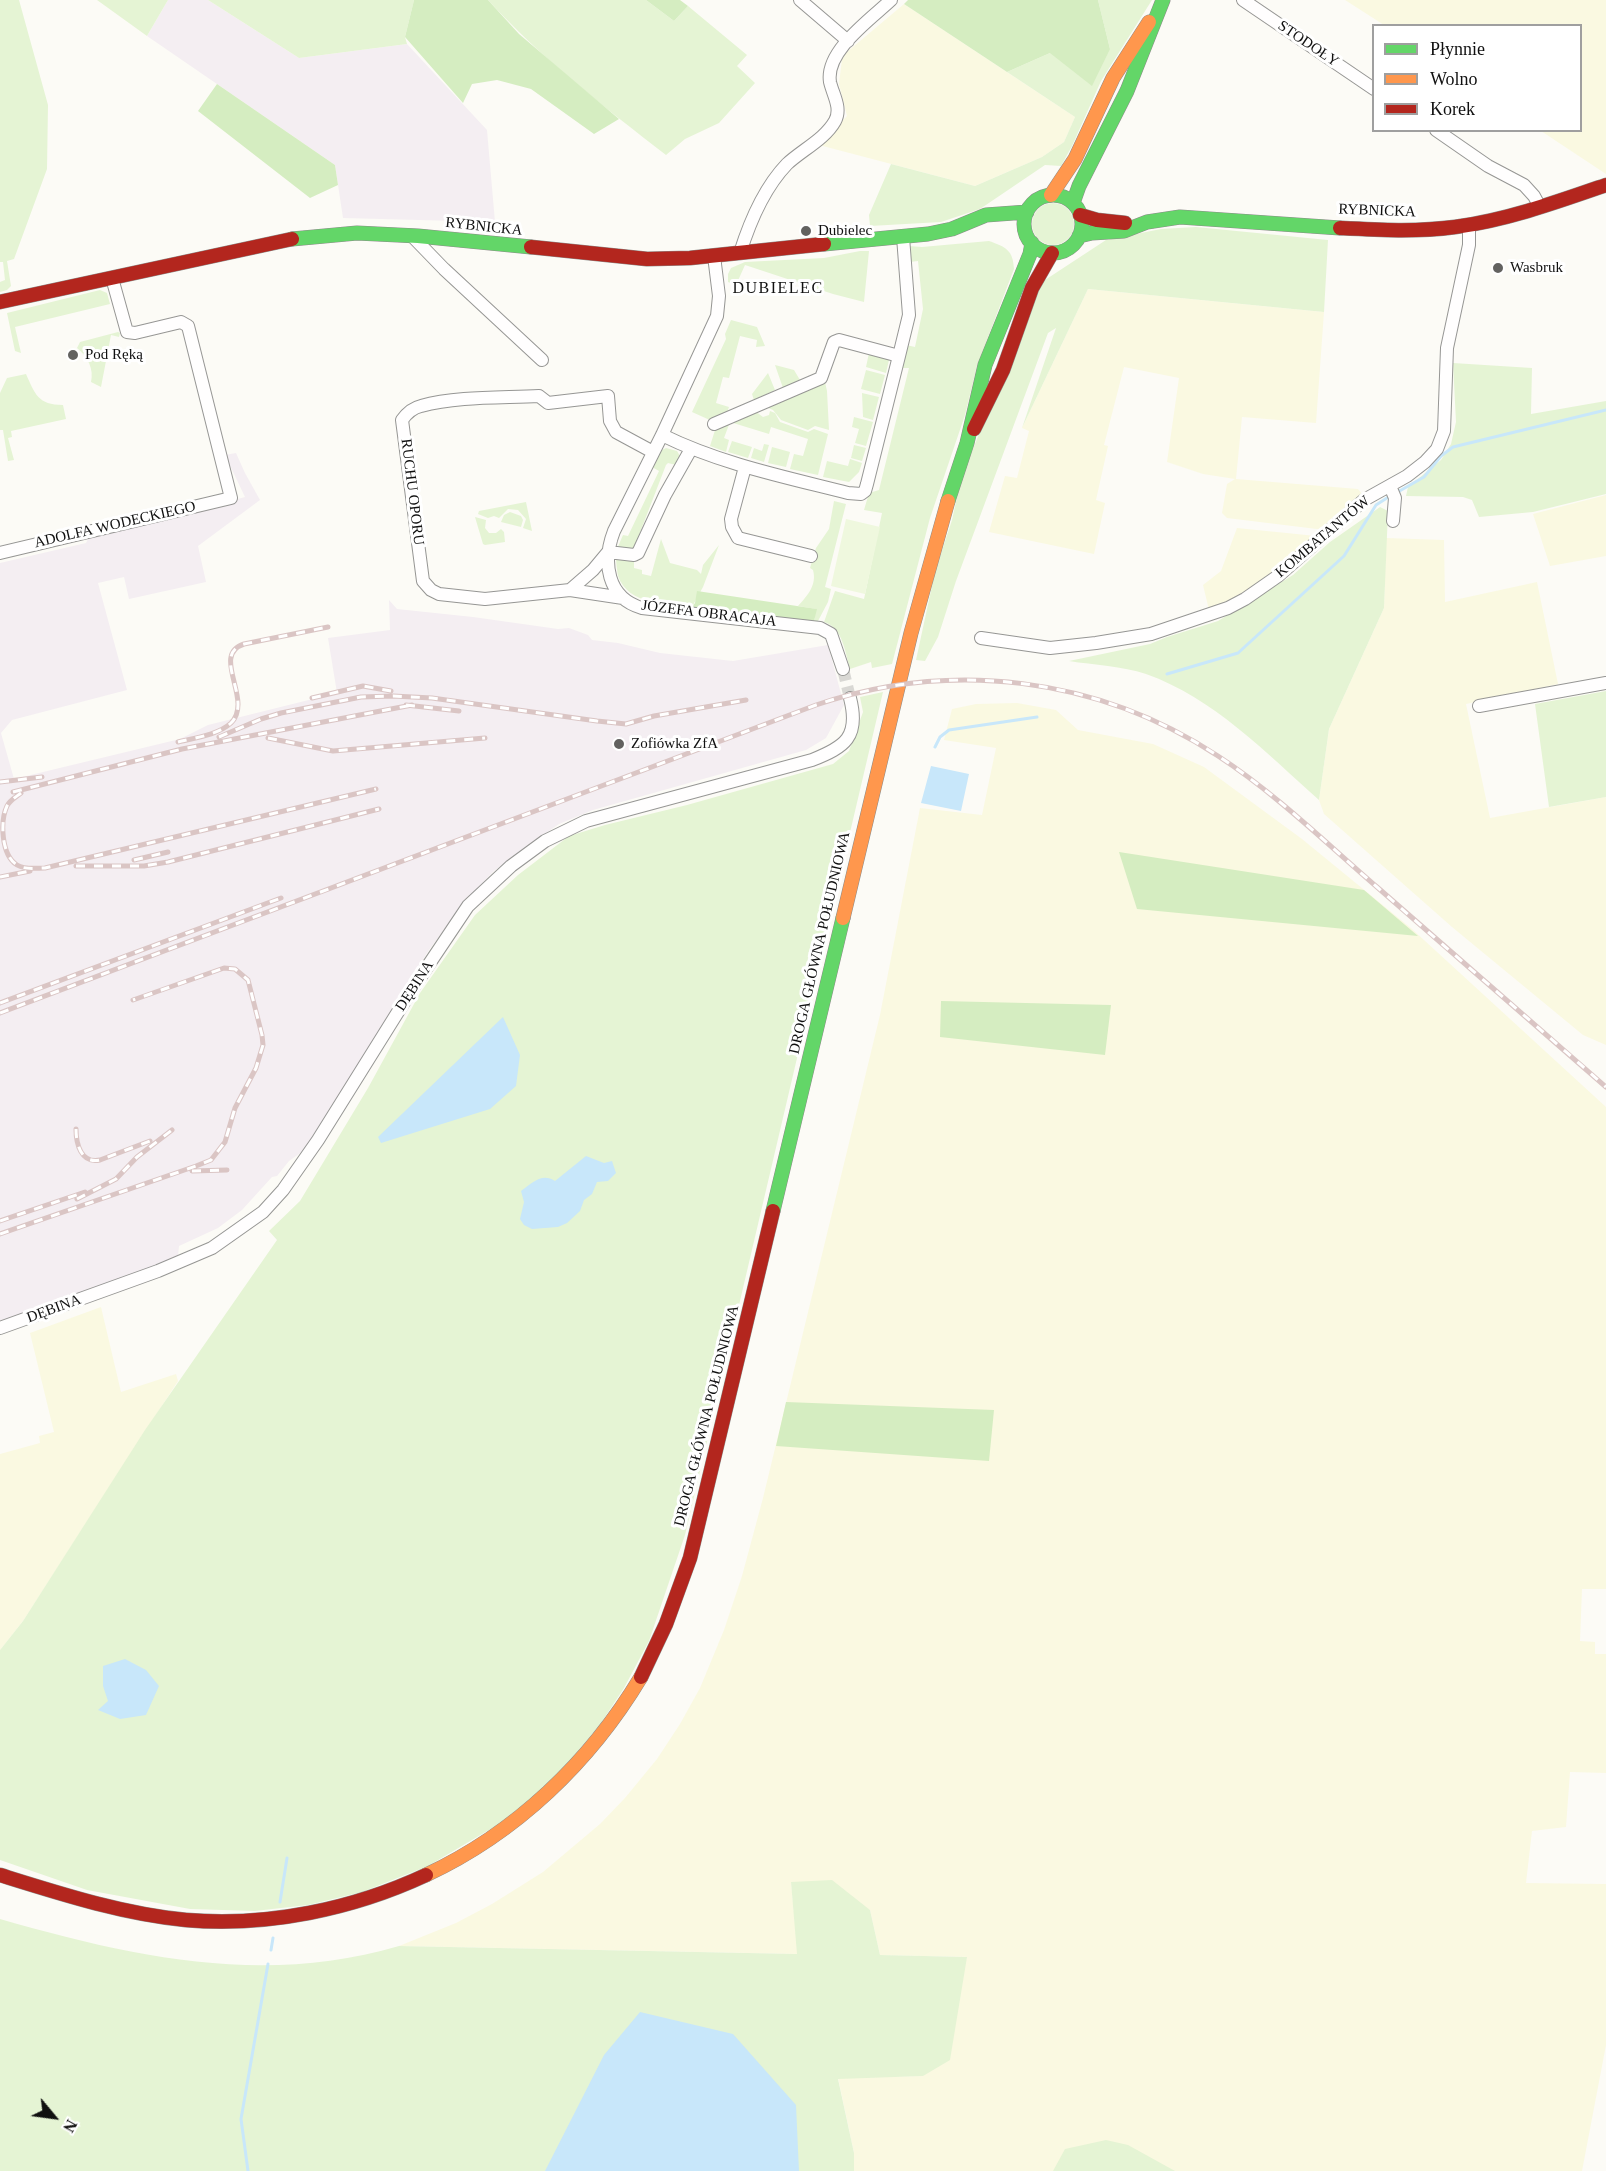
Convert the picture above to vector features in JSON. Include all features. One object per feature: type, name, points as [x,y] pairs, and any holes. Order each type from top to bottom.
[{"type":"main road","points":[[1051,195],[1076,161],[1112,81],[1135,41],[1161,4]]},
{"type":"main road","points":[[1077,209],[1063,197],[1051,195],[1036,200],[1026,212],[1024,220],[1028,238],[1042,251],[1052,253],[1066,249],[1079,236],[1082,224],[1077,209],[1079,186],[1127,91],[1161,4]]},
{"type":"main road","name":"RYBNICKA","points":[[1077,209],[1114,222],[1141,223],[1180,217],[1391,230],[1433,229],[1469,225],[1540,207],[1606,185]]},
{"type":"main road","name":"RYBNICKA","points":[[0,302],[293,239],[357,233],[412,236],[647,259],[714,256],[936,233],[986,215],[1026,212]]},
{"type":"main road","name":"RYBNICKA","points":[[969,223],[1011,227],[1028,238]]},
{"type":"main road","name":"RYBNICKA","points":[[1079,236],[1092,232],[1124,231],[1141,223]]},
{"type":"main road","name":"DROGA GŁÓWNA POŁUDNIOWA","points":[[0,1875],[118,1909],[172,1918],[220,1921],[282,1917],[329,1910],[383,1895],[442,1869],[491,1840],[536,1805],[579,1764],[625,1702],[656,1648],[690,1558],[910,633],[967,443],[985,365],[1030,254],[1028,238]]},
{"type":"main road","name":"DROGA GŁÓWNA POŁUDNIOWA","points":[[967,443],[1004,366],[1028,293],[1052,253]]},
{"type":"street","points":[[800,0],[848,40]]},
{"type":"street","points":[[741,253],[752,220],[775,179],[788,163],[830,129],[835,121],[838,112],[830,80],[833,58],[848,40],[891,0]]},
{"type":"street","name":"STODOŁY","points":[[1243,0],[1372,87]]},
{"type":"street","points":[[1439,132],[1488,166],[1524,185],[1534,195],[1540,207]]},
{"type":"street","name":"KOMBATANTÓW","points":[[981,638],[1036,647],[1065,647],[1134,638],[1204,617],[1228,608],[1263,587],[1292,565],[1364,500],[1392,491],[1425,462],[1442,441],[1447,348],[1469,245],[1469,225]]},
{"type":"street","points":[[412,236],[542,360]]},
{"type":"street","points":[[714,256],[719,296],[717,316],[662,435],[691,449],[745,467],[848,493],[861,494],[865,491],[867,484],[909,315],[903,237]]},
{"type":"street","name":"ADOLFA WODECKIEGO","points":[[0,553],[231,498],[188,326],[181,322],[135,333],[127,332],[112,278]]},
{"type":"street","points":[[714,424],[821,378],[834,342],[839,340],[899,356]]},
{"type":"street","name":"RUCHU OPORU","points":[[623,598],[570,590],[488,599],[439,594],[431,590],[423,580],[402,420],[409,411],[419,406],[454,401],[539,396],[548,403],[608,396],[610,421],[616,432],[653,452]]},
{"type":"street","name":"JÓZEFA OBRACAJA","points":[[662,435],[614,531],[608,552],[607,566],[614,585],[623,598],[630,604],[642,608],[820,628],[831,634],[843,669]]},
{"type":"street","points":[[570,590],[593,570],[608,552],[634,555],[638,553],[664,495],[691,449]]},
{"type":"street","points":[[745,467],[731,519],[732,527],[738,538],[811,556]]},
{"type":"street","points":[[1392,491],[1393,521]]},
{"type":"street","points":[[1479,706],[1606,683]]},
{"type":"street","name":"DĘBINA","points":[[0,1328],[148,1275],[212,1248],[263,1212],[284,1190],[318,1140],[411,991],[468,906],[511,866],[545,842],[586,821],[812,760],[837,750],[845,743],[854,724],[854,712],[850,698]]},
{"type":"shaded area","points":[[168,0],[208,0],[299,58],[407,44],[487,130],[495,222],[343,218],[335,165],[147,36]]},
{"type":"shaded area","points":[[236,453],[260,500],[198,546],[206,582],[129,599],[124,577],[98,583],[127,690],[12,720],[1,733],[14,779],[180,739],[208,725],[337,693],[328,638],[390,630],[389,600],[397,609],[558,629],[569,628],[588,635],[592,640],[618,643],[660,653],[733,661],[828,645],[844,705],[826,738],[806,750],[593,810],[559,824],[526,847],[494,871],[466,900],[429,950],[306,1149],[289,1161],[277,1176],[272,1177],[242,1210],[218,1228],[179,1246],[178,1256],[124,1278],[0,1322],[0,563],[86,543],[89,537],[156,522],[245,497],[225,455]]},
{"type":"green space","points":[[0,0],[19,0],[48,105],[47,169],[14,259],[7,261],[11,286],[0,292],[0,282],[5,280],[3,262],[0,262]]},
{"type":"green space","points":[[97,0],[168,0],[147,36]]},
{"type":"green space","points":[[208,0],[414,0],[405,37],[407,44],[299,58]]},
{"type":"green space","points":[[414,0],[488,0],[519,34],[619,119],[594,134],[531,89],[497,80],[472,84],[463,103],[405,37]]},
{"type":"green space","points":[[488,0],[646,0],[674,21],[688,6],[747,55],[737,66],[755,83],[719,123],[685,139],[666,155],[551,62]]},
{"type":"green space","points":[[646,0],[680,0],[688,6],[674,21]]},
{"type":"green space","points":[[908,0],[1098,0],[1110,49],[1092,86],[1050,53],[1007,72],[904,4]]},
{"type":"green space","points":[[1098,0],[1152,0],[1101,81],[1061,166],[1045,165],[980,209],[941,222],[870,226],[869,215],[891,164],[975,186],[1042,157],[1064,142],[1075,117],[1007,72],[1050,53],[1110,49]]},
{"type":"green space","points":[[1345,0],[1606,0],[1606,174],[1543,132],[1582,132],[1582,24],[1382,24]]},
{"type":"green space","points":[[904,4],[1075,117],[1064,142],[1042,157],[975,186],[819,145],[847,116],[839,84],[842,59],[847,52]]},
{"type":"green space","points":[[217,84],[335,165],[338,185],[310,198],[198,111]]},
{"type":"green space","points":[[1053,203],[1061,204],[1068,209],[1073,216],[1073,232],[1068,239],[1061,244],[1053,245],[1045,244],[1038,239],[1033,232],[1032,224],[1033,216],[1038,209],[1045,204]]},
{"type":"green space","points":[[1196,227],[1328,240],[1324,312],[1088,289],[1022,428],[1056,328],[1048,333],[956,581],[938,637],[925,661],[916,660],[935,572],[952,520],[962,475],[1034,291],[1045,280],[1106,240],[1161,229]]},
{"type":"green space","points":[[989,241],[1008,250],[1014,269],[977,366],[965,415],[930,518],[892,664],[872,668],[871,662],[850,669],[839,635],[835,629],[824,622],[835,591],[864,599],[882,513],[864,510],[869,493],[879,490],[909,368],[900,368],[906,345],[915,347],[923,309],[918,261],[910,262],[909,246],[922,247]]},
{"type":"green space","points":[[869,251],[864,302],[745,265],[736,285],[728,282],[731,268],[745,262],[824,258]]},
{"type":"green space","points":[[1088,289],[1324,312],[1316,423],[1242,417],[1236,479],[1358,489],[1363,495],[1325,530],[1227,518],[1222,513],[1227,484],[1235,479],[1203,474],[1167,462],[1179,378],[1124,367],[1104,445],[1108,446],[1096,500],[1105,503],[1094,554],[989,532],[1005,476],[1017,478],[1029,431],[1022,428]]},
{"type":"green space","points":[[100,290],[107,293],[110,304],[15,327],[21,353],[15,351],[7,313]]},
{"type":"green space","points":[[731,320],[757,327],[765,346],[756,347],[757,340],[740,336],[729,378],[723,377],[716,403],[729,407],[727,413],[712,421],[692,412],[726,339],[725,334]]},
{"type":"green space","points":[[118,332],[119,337],[111,335],[101,387],[91,382],[92,372],[89,364],[77,348],[80,342]]},
{"type":"green space","points":[[869,353],[889,360],[886,373],[866,367]]},
{"type":"green space","points":[[1453,363],[1532,368],[1531,414],[1606,401],[1606,494],[1533,512],[1479,517],[1472,500],[1463,497],[1406,496],[1408,487],[1441,460],[1451,444],[1456,422]]},
{"type":"green space","points":[[775,365],[794,370],[800,380],[783,388]]},
{"type":"green space","points":[[866,370],[885,375],[880,394],[861,389]]},
{"type":"green space","points":[[768,373],[775,390],[754,400],[752,394]]},
{"type":"green space","points":[[26,374],[38,397],[48,403],[63,405],[66,419],[11,431],[12,437],[8,438],[14,460],[8,461],[3,430],[0,430],[0,393],[7,378]]},
{"type":"green space","points":[[825,382],[829,430],[815,426],[808,430],[781,420],[773,410],[766,407]]},
{"type":"green space","points":[[862,393],[879,397],[873,420],[863,417]]},
{"type":"green space","points":[[755,411],[763,417],[769,415],[770,411],[775,413],[780,422],[808,432],[814,429],[828,434],[818,475],[790,469],[794,454],[803,456],[808,439],[771,427],[769,434],[730,422],[724,438],[729,440],[726,452],[710,446],[716,427]]},
{"type":"green space","points":[[854,417],[873,422],[866,446],[855,443],[859,429],[852,427]]},
{"type":"green space","points":[[732,441],[752,447],[748,458],[728,452]]},
{"type":"green space","points":[[764,444],[769,445],[764,462],[751,458],[754,448],[762,451]]},
{"type":"green space","points":[[854,445],[866,448],[862,461],[851,458]]},
{"type":"green space","points":[[772,447],[790,452],[786,467],[768,463]]},
{"type":"green space","points":[[666,448],[677,451],[680,456],[676,465],[668,463],[666,465],[634,548],[631,550],[617,549],[623,535],[628,536],[659,471],[652,467],[660,451]]},
{"type":"green space","points":[[850,459],[862,463],[859,472],[849,482],[823,477],[827,461],[848,466]]},
{"type":"green space","points":[[1606,495],[1606,556],[1550,566],[1533,514]]},
{"type":"green space","points":[[834,501],[846,504],[825,587],[831,589],[828,602],[818,621],[814,621],[816,609],[798,606],[813,585],[814,575],[810,568],[816,548],[829,529]]},
{"type":"green space","points":[[526,502],[532,531],[523,528],[526,519],[518,510],[508,509],[499,518],[494,516],[488,518],[478,514],[479,511]]},
{"type":"green space","points":[[1380,507],[1388,511],[1384,608],[1329,729],[1319,800],[1238,728],[1217,712],[1171,684],[1137,671],[1069,661],[1150,644],[1218,621],[1293,575],[1330,542]]},
{"type":"green space","points":[[510,512],[521,516],[523,520],[521,527],[501,522],[504,515]]},
{"type":"green space","points":[[475,517],[486,520],[485,528],[489,533],[496,533],[501,529],[504,532],[505,542],[483,544]]},
{"type":"green space","points":[[846,519],[880,527],[865,594],[831,586]]},
{"type":"green space","points":[[1237,528],[1316,536],[1282,569],[1253,589],[1209,610],[1203,585],[1221,571]]},
{"type":"green space","points":[[1386,538],[1444,540],[1445,602],[1537,582],[1558,684],[1466,704],[1490,818],[1606,797],[1606,1045],[1583,1035],[1452,927],[1324,814],[1319,800],[1329,729],[1384,608]]},
{"type":"green space","points":[[661,539],[670,563],[697,570],[701,574],[703,565],[719,545],[703,587],[692,607],[660,604],[639,598],[623,586],[618,576],[616,557],[634,559],[634,568],[642,570],[642,574],[651,576]]},
{"type":"green space","points":[[697,591],[817,609],[814,621],[692,607]]},
{"type":"green space","points":[[1606,691],[1606,797],[1549,807],[1535,704]]},
{"type":"green space","points":[[883,692],[685,1535],[649,1641],[624,1688],[599,1726],[541,1791],[499,1824],[428,1866],[362,1892],[308,1905],[255,1911],[190,1909],[87,1890],[0,1860],[0,1650],[23,1621],[145,1430],[277,1240],[269,1231],[300,1201],[368,1088],[420,993],[475,915],[518,875],[569,836],[833,764],[849,751],[863,712],[860,697]]},
{"type":"green space","points":[[1017,703],[1056,710],[1078,730],[1153,744],[1204,767],[1302,839],[1412,929],[1606,1107],[1606,1589],[1582,1589],[1580,1641],[1595,1642],[1595,1654],[1606,1654],[1606,1773],[1570,1772],[1566,1827],[1532,1831],[1526,1883],[1606,1884],[1606,2045],[1582,2171],[854,2171],[854,2153],[838,2078],[923,2076],[967,1957],[880,1955],[870,1910],[791,1882],[798,1954],[399,1946],[456,1923],[492,1904],[543,1872],[600,1824],[657,1759],[700,1688],[724,1630],[742,1576],[763,1498],[880,1015],[920,808],[982,815],[996,748],[944,740],[952,709],[976,704]]},
{"type":"green space","points":[[1119,852],[1364,890],[1418,936],[1137,909]]},
{"type":"green space","points":[[941,1001],[1111,1005],[1105,1055],[940,1037]]},
{"type":"green space","points":[[101,1307],[121,1392],[176,1374],[178,1381],[23,1621],[0,1650],[0,1454],[40,1443],[39,1436],[54,1432],[30,1333]]},
{"type":"green space","points":[[786,1402],[994,1410],[989,1461],[776,1446]]},
{"type":"green space","points":[[832,1880],[870,1910],[880,1955],[967,1957],[950,2060],[923,2076],[838,2079],[854,2153],[854,2171],[0,2171],[0,1919],[99,1945],[149,1955],[198,1962],[248,1965],[298,1964],[348,1958],[399,1946],[797,1954],[791,1882]]},
{"type":"green space","points":[[1106,2140],[1128,2145],[1175,2171],[1053,2171],[1065,2149]]},
{"type":"water","points":[[931,766],[969,774],[961,811],[921,803]]},
{"type":"water","points":[[503,1017],[520,1055],[516,1086],[490,1109],[381,1143],[378,1137]]},
{"type":"water","points":[[586,1156],[604,1163],[612,1161],[616,1173],[608,1181],[597,1182],[592,1194],[584,1200],[580,1211],[567,1223],[558,1227],[532,1229],[524,1225],[520,1219],[524,1202],[521,1191],[541,1178],[555,1181]]},
{"type":"water","points":[[125,1659],[146,1670],[159,1686],[146,1715],[120,1719],[98,1710],[108,1701],[103,1686],[103,1666]]},
{"type":"water","points":[[640,2012],[733,2034],[796,2105],[799,2171],[545,2171],[604,2055]]},
{"type":"waterway","points":[[1396,493],[1424,477],[1441,456],[1453,447],[1606,410]]},
{"type":"waterway","points":[[1167,674],[1238,653],[1344,556],[1376,505],[1390,496]]},
{"type":"waterway","points":[[935,747],[940,737],[949,730],[1037,717]]},
{"type":"waterway","points":[[280,1902],[287,1858]]},
{"type":"waterway","points":[[271,1950],[273,1938]]},
{"type":"waterway","points":[[248,2171],[241,2119],[268,1964]]},
{"type":"tunnel","points":[[843,669],[850,698]]},
{"type":"railway","points":[[178,742],[213,733],[231,723],[237,713],[238,702],[231,668],[231,658],[235,650],[244,644],[328,627]]},
{"type":"railway","points":[[0,1013],[816,705],[867,691],[919,682],[971,680],[1023,684],[1074,693],[1124,708],[1172,729],[1218,756],[1299,818],[1606,1087]]},
{"type":"railway","points":[[312,698],[363,686],[391,691]]},
{"type":"railway","points":[[219,737],[281,713],[361,697],[432,698],[626,724],[654,716],[746,700]]},
{"type":"railway","points":[[406,705],[459,711]]},
{"type":"railway","points":[[13,792],[182,749],[412,705]]},
{"type":"railway","points":[[268,738],[333,751],[485,738]]},
{"type":"railway","points":[[0,782],[42,777]]},
{"type":"railway","points":[[21,793],[11,800],[5,812],[3,820],[5,846],[12,860],[20,867],[45,868],[376,789]]},
{"type":"railway","points":[[76,866],[144,866],[168,862],[379,809]]},
{"type":"railway","points":[[134,860],[168,852]]},
{"type":"railway","points":[[0,877],[30,871]]},
{"type":"railway","points":[[0,1003],[281,898]]},
{"type":"railway","points":[[0,1234],[211,1160],[225,1142],[235,1108],[256,1068],[263,1045],[248,980],[235,969],[224,968],[133,1000]]},
{"type":"railway","points":[[76,1129],[81,1152],[88,1159],[94,1160],[100,1160],[150,1141]]},
{"type":"railway","points":[[77,1199],[116,1179],[137,1157],[172,1130]]},
{"type":"railway","points":[[192,1171],[227,1170]]},
{"type":"railway","points":[[0,1221],[85,1192]]},
{"type":"traffic: fast","points":[[1073,203],[1079,186],[1127,91],[1163,0]]},
{"type":"traffic: fast","points":[[1053,195],[1064,197],[1077,208],[1082,224],[1080,235],[1069,248],[1053,253],[1042,251],[1029,240],[1024,224],[1026,213],[1037,200],[1053,195]]},
{"type":"traffic: fast","points":[[824,244],[928,234],[952,229],[986,215],[1027,212]]},
{"type":"traffic: fast","points":[[1079,236],[1124,231],[1147,222],[1180,217],[1340,228]]},
{"type":"traffic: fast","points":[[292,239],[357,233],[418,236],[531,247]]},
{"type":"traffic: fast","points":[[948,501],[967,443],[985,365],[1030,254],[1032,243]]},
{"type":"traffic: fast","points":[[773,1211],[843,918]]},
{"type":"traffic: slow","points":[[1051,195],[1075,159],[1113,78],[1149,22]]},
{"type":"traffic: slow","points":[[843,918],[911,633],[948,501]]},
{"type":"traffic: slow","points":[[426,1875],[490,1838],[548,1792],[599,1738],[641,1677]]},
{"type":"traffic: jam","points":[[1340,228],[1412,230],[1474,224],[1532,210],[1606,185]]},
{"type":"traffic: jam","points":[[1080,215],[1097,220],[1125,223]]},
{"type":"traffic: jam","points":[[0,302],[292,239]]},
{"type":"traffic: jam","points":[[531,247],[647,259],[690,258],[824,244]]},
{"type":"traffic: jam","points":[[974,429],[1003,370],[1032,288],[1052,253]]},
{"type":"traffic: jam","points":[[641,1677],[666,1624],[690,1558],[773,1211]]},
{"type":"traffic: jam","points":[[0,1875],[69,1896],[139,1913],[186,1920],[217,1921],[248,1921],[309,1913],[369,1897],[426,1875]]},
{"type":"place","name":"Dubielec","points":[[806,231]]},
{"type":"place","name":"Wasbruk","points":[[1498,268]]},
{"type":"place","name":"Pod Ręką","points":[[73,355]]},
{"type":"place","name":"Zofiówka ZfA","points":[[619,744]]},
{"type":"district","name":"DUBIELEC","points":[[778,289]]}]
